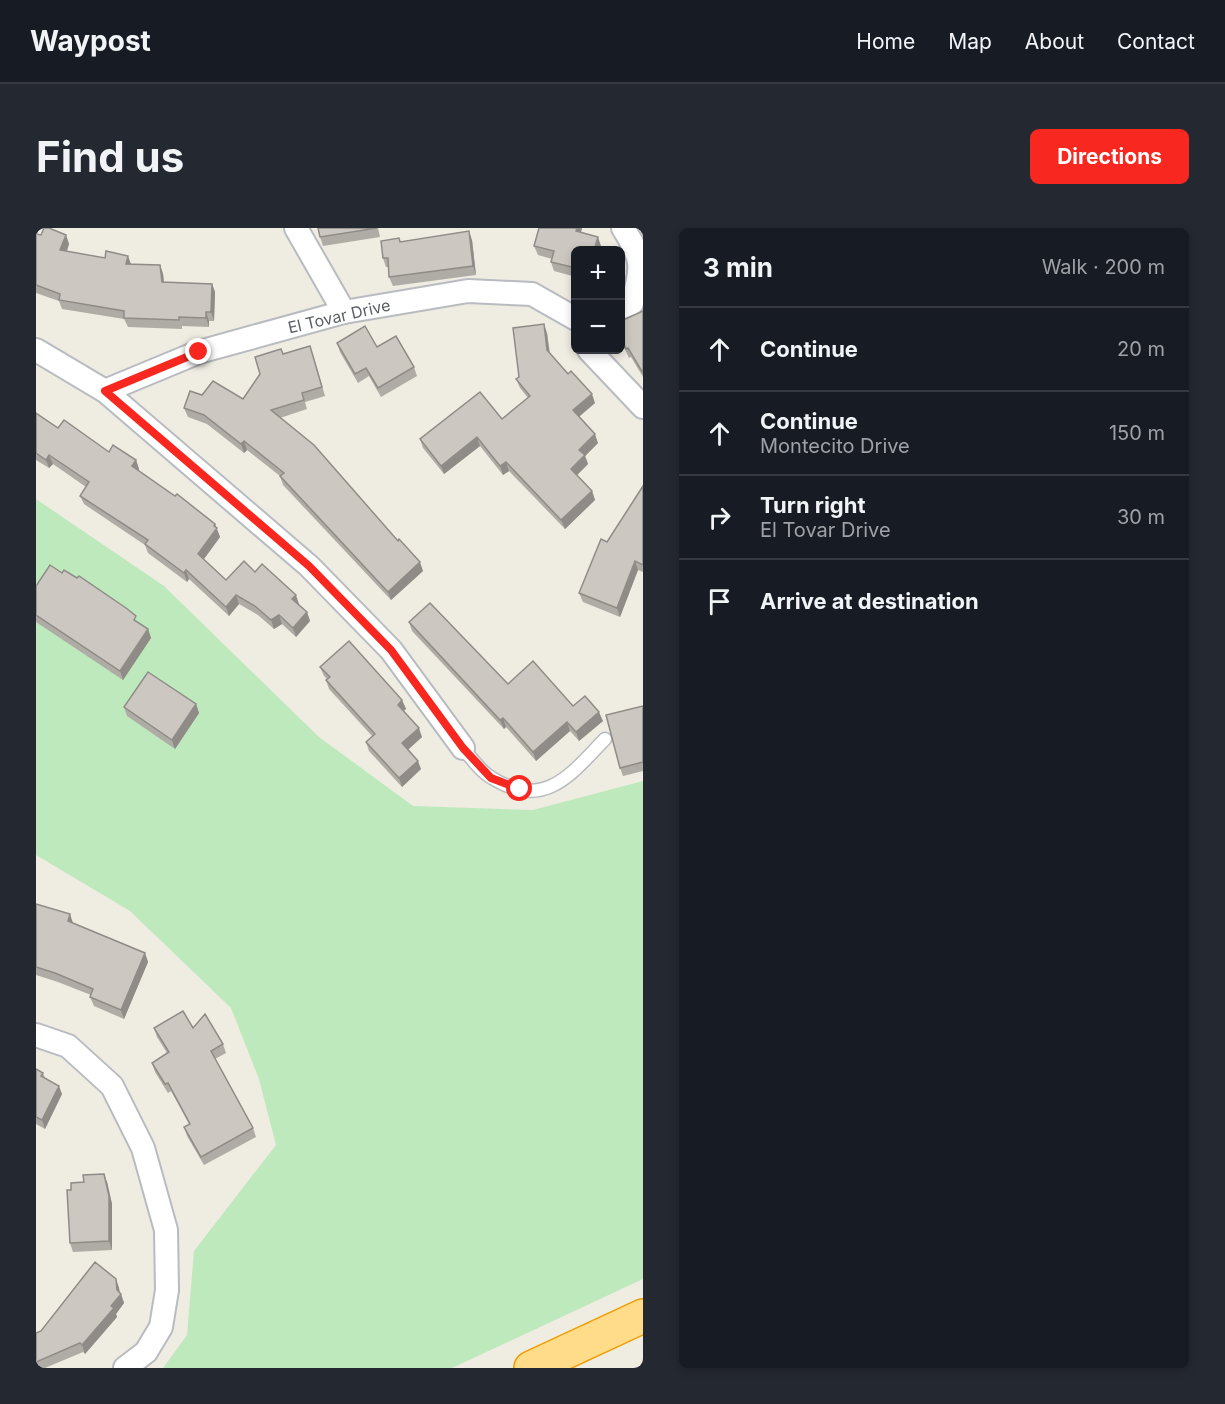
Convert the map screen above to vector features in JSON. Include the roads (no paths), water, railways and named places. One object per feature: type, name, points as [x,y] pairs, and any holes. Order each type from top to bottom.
[{"type":"highway","points":[[531,1368],[643,1316]]},
{"type":"street","points":[[296,228],[344,312]]},
{"type":"street","points":[[623,228],[642,253],[643,280],[632,303],[625,306]]},
{"type":"street","name":"El Tovar Drive","points":[[105,391],[199,352],[344,312],[468,291],[532,294],[571,318]]},
{"type":"street","points":[[36,350],[105,391],[309,566],[391,650],[463,748]]},
{"type":"street","points":[[593,354],[643,407]]},
{"type":"street","points":[[36,1035],[68,1046],[112,1086],[143,1148],[166,1230],[167,1290],[160,1327],[146,1352],[125,1368]]},
{"type":"lane","points":[[463,748],[491,778],[520,789],[542,790],[563,781],[605,740]]}]
